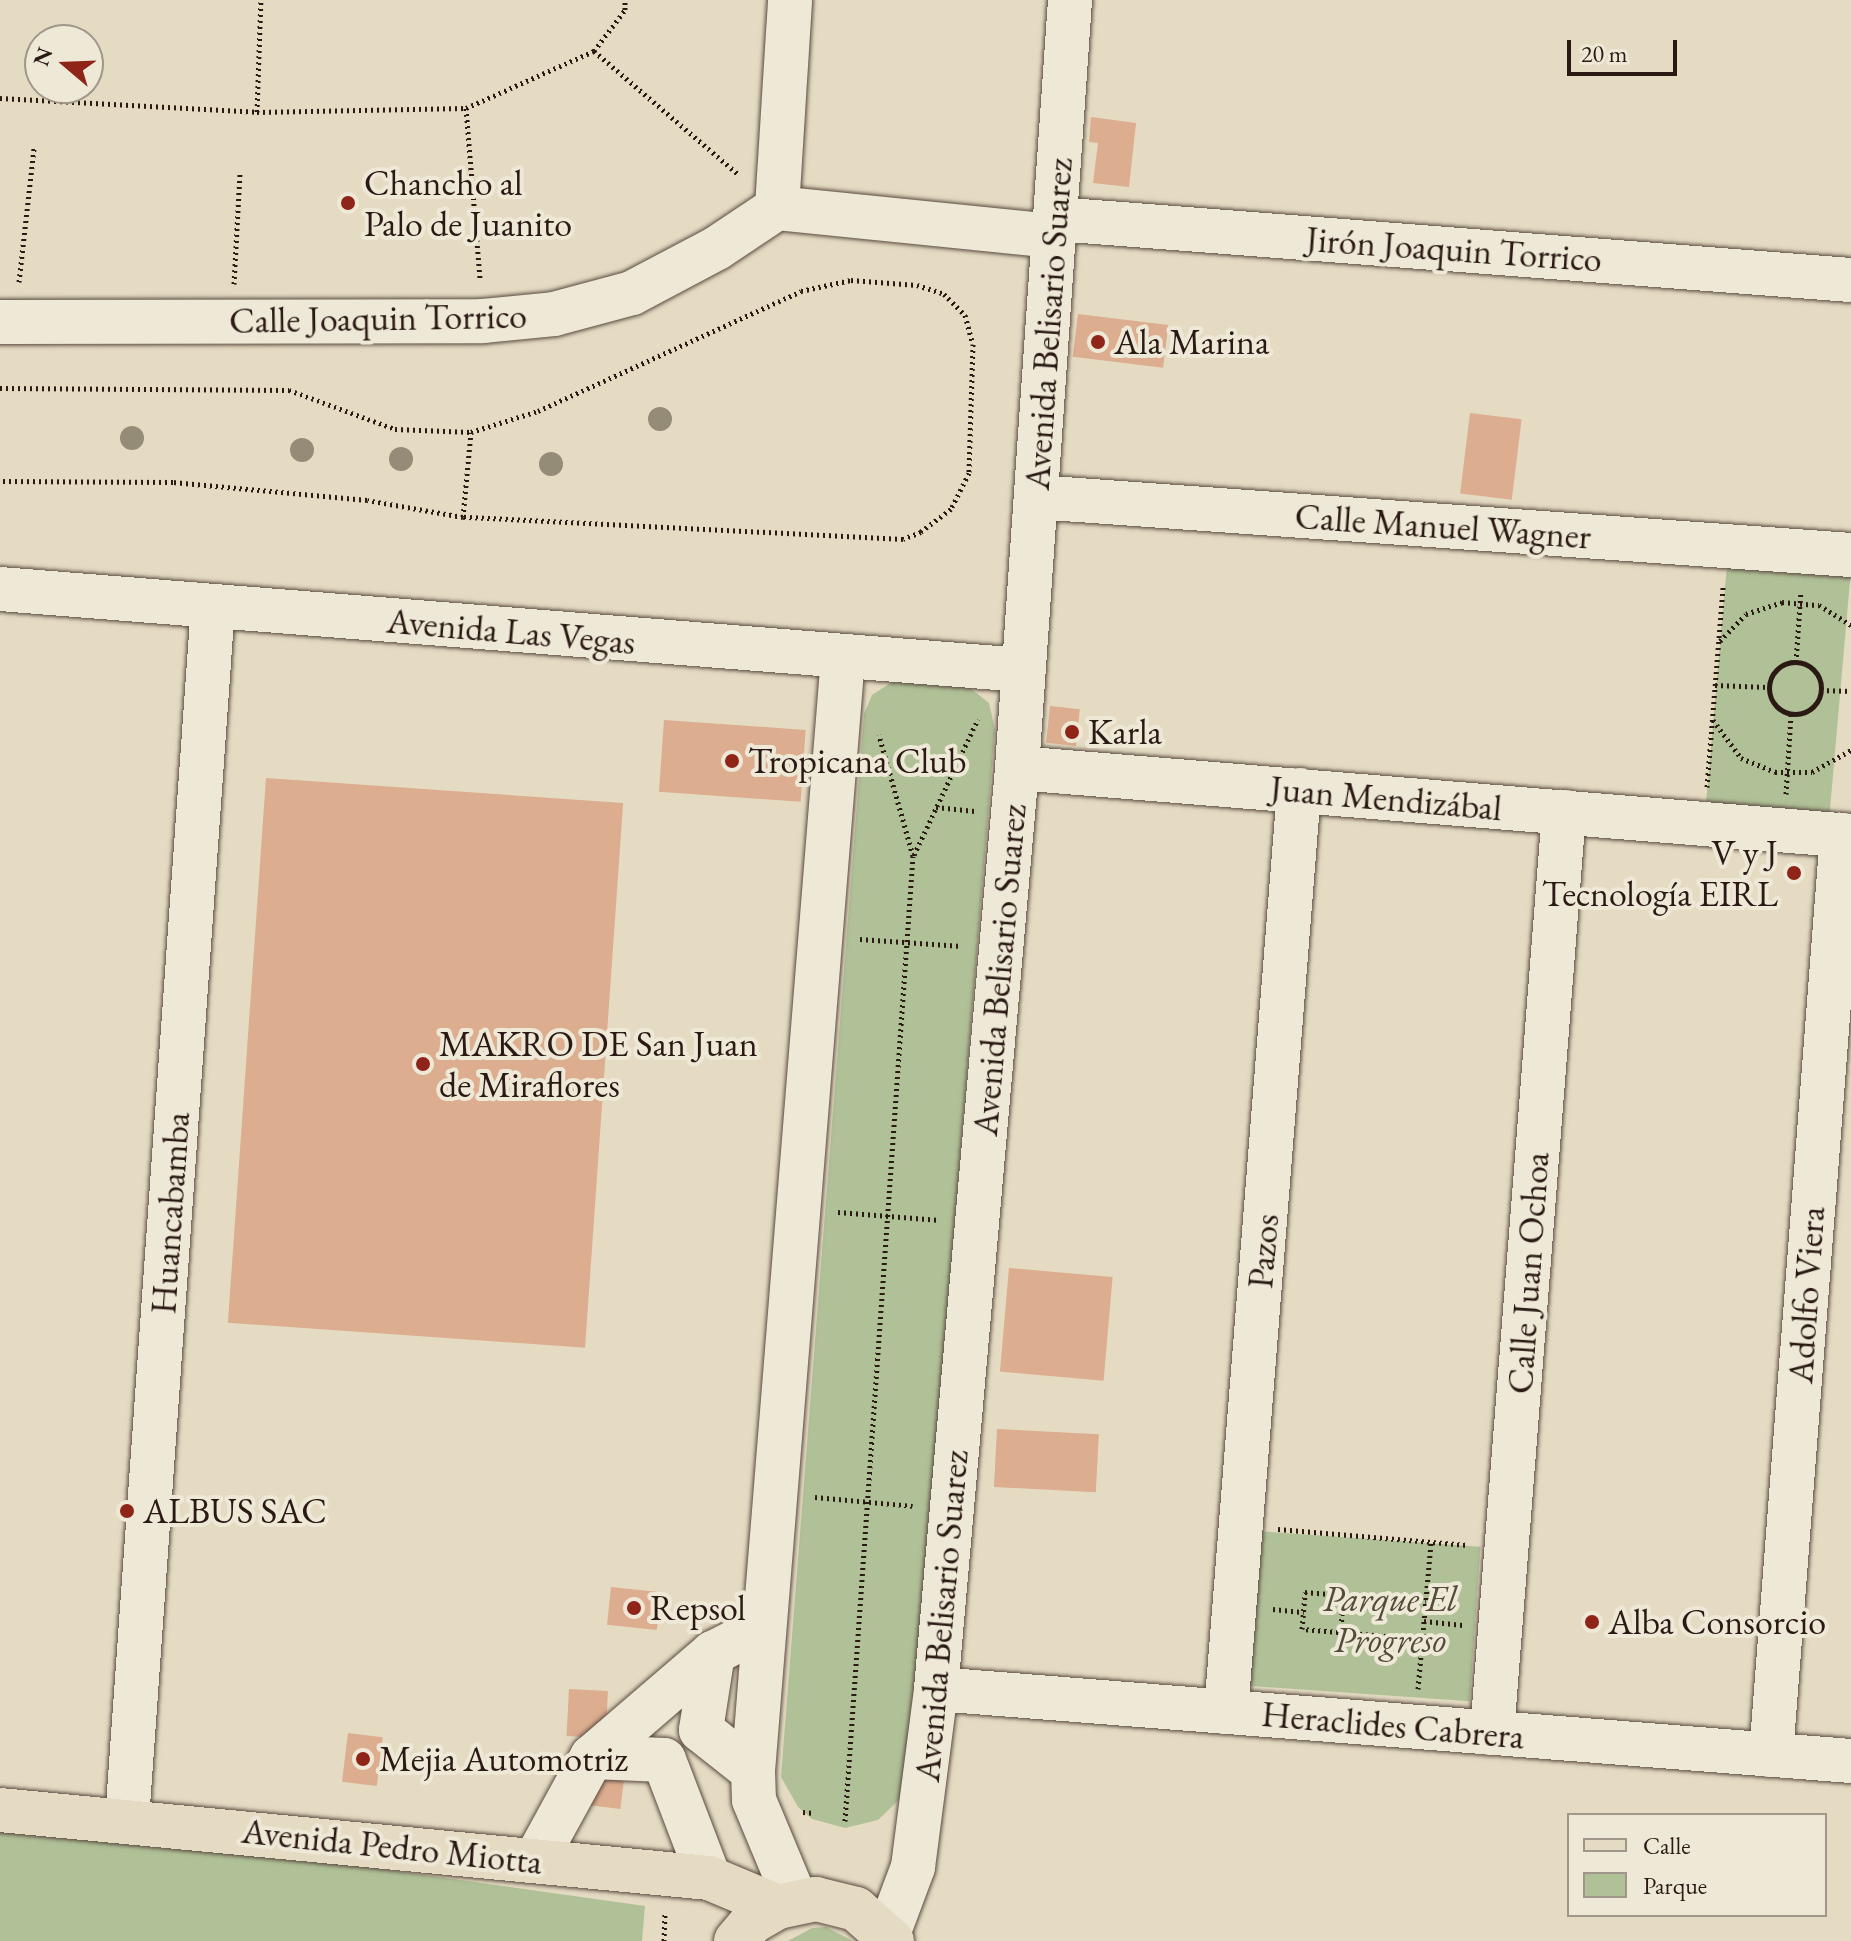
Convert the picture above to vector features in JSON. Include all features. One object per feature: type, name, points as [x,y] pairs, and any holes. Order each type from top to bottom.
[{"type":"main road","name":"Avenida Pedro Miotta","points":[[0,1810],[709,1878],[787,1904]]},
{"type":"main road","points":[[736,1941],[752,1922],[787,1904],[837,1902],[873,1920],[890,1938]]},
{"type":"street","points":[[777,208],[790,0]]},
{"type":"street","name":"Avenida Belisario Suarez","points":[[890,1938],[913,1867],[936,1689],[1017,768],[1070,0]]},
{"type":"street","name":"Jirón Joaquin Torrico","points":[[777,208],[1851,280]]},
{"type":"street","name":"Calle Joaquin Torrico","points":[[8,322],[483,321],[554,314],[632,293],[717,248],[777,208]]},
{"type":"street","name":"Calle Manuel Wagner","points":[[1036,497],[1851,555]]},
{"type":"street","name":"Avenida Las Vegas","points":[[0,589],[1023,670]]},
{"type":"street","name":"Huancabamba","points":[[127,1820],[213,606]]},
{"type":"street","points":[[787,1904],[754,1800],[753,1771],[762,1628],[843,658]]},
{"type":"street","name":"Juan Mendizábal","points":[[1017,768],[1847,835]]},
{"type":"street","name":"Pazos","points":[[1226,1712],[1299,790]]},
{"type":"street","name":"Calle Juan Ochoa","points":[[1492,1733],[1564,812]]},
{"type":"street","name":"Adolfo Viera","points":[[1771,1755],[1847,835]]},
{"type":"street","points":[[535,1861],[592,1757],[713,1653],[762,1628]]},
{"type":"street","points":[[592,1757],[664,1760],[701,1730],[713,1653]]},
{"type":"street","name":"Heraclides Cabrera","points":[[936,1689],[1851,1761]]},
{"type":"street","points":[[701,1730],[753,1771]]},
{"type":"street","points":[[664,1760],[709,1878]]},
{"type":"path","points":[[257,112],[261,0]]},
{"type":"path","points":[[0,98],[257,112],[466,108],[594,51],[625,10],[625,0]]},
{"type":"path","points":[[594,51],[777,208]]},
{"type":"path","points":[[466,108],[483,321]]},
{"type":"path","points":[[8,322],[34,148]]},
{"type":"path","points":[[232,322],[240,173]]},
{"type":"path","points":[[0,388],[289,390],[395,429],[471,432],[511,423],[826,283],[877,280],[931,288],[955,303],[971,329],[969,473],[951,509],[921,532],[884,541],[463,517],[271,489],[102,480],[0,481]]},
{"type":"path","points":[[463,517],[471,432]]},
{"type":"path","points":[[1704,824],[1726,546]]},
{"type":"path","points":[[1796,662],[1804,552]]},
{"type":"path","points":[[1718,644],[1746,614],[1800,601],[1835,613],[1851,625]]},
{"type":"path","points":[[1796,662],[1813,669],[1821,690],[1810,710],[1791,714],[1776,707],[1768,687],[1778,668],[1796,662]]},
{"type":"path","points":[[1715,685],[1768,687]]},
{"type":"path","points":[[1821,690],[1851,691]]},
{"type":"path","points":[[913,856],[983,707],[987,729]]},
{"type":"path","points":[[1783,830],[1791,714]]},
{"type":"path","points":[[837,718],[868,721],[878,734],[913,856],[845,1821]]},
{"type":"path","points":[[1712,719],[1741,758],[1787,773],[1821,769],[1851,750]]},
{"type":"path","points":[[851,938],[971,947]]},
{"type":"path","points":[[829,1212],[950,1220]]},
{"type":"path","points":[[806,1496],[927,1507]]},
{"type":"path","points":[[1241,1527],[1506,1548]]},
{"type":"path","points":[[1417,1698],[1431,1542]]},
{"type":"path","points":[[1422,1639],[1302,1629],[1305,1592],[1426,1602]]},
{"type":"path","points":[[1341,1633],[1343,1595]]},
{"type":"path","points":[[1267,1609],[1304,1612]]},
{"type":"path","points":[[1424,1621],[1471,1625]]},
{"type":"path","points":[[801,1803],[822,1816]]},
{"type":"path","points":[[838,1820],[860,1819]]},
{"type":"green space","points":[[1727,564],[1851,575],[1829,818],[1706,807]]},
{"type":"green space","points":[[898,678],[961,681],[989,703],[995,729],[909,1782],[902,1797],[878,1820],[845,1828],[812,1819],[798,1807],[781,1777],[864,714],[872,695]]},
{"type":"green space","name":"Parque El Progreso","points":[[1256,1531],[1480,1547],[1470,1701],[1245,1686]]},
{"type":"green space","points":[[0,1827],[217,1846],[645,1906],[642,1941],[0,1941]]},
{"type":"green space","points":[[826,1927],[853,1941],[788,1941],[812,1928]]},
{"type":"building","points":[[1091,117],[1136,123],[1129,187],[1093,183],[1098,143],[1089,142]]},
{"type":"building","points":[[1078,314],[1168,325],[1163,368],[1073,357]]},
{"type":"building","points":[[1470,413],[1522,419],[1512,500],[1460,493]]},
{"type":"building","points":[[1050,706],[1080,709],[1076,746],[1046,743]]},
{"type":"building","name":"Tropicana Club","points":[[664,720],[806,730],[801,802],[659,792]]},
{"type":"building","name":"MAKRO DE San Juan de Miraflores","points":[[266,778],[623,803],[585,1348],[228,1323]]},
{"type":"building","points":[[1009,1268],[1113,1277],[1104,1381],[1000,1372]]},
{"type":"building","points":[[997,1429],[1099,1434],[1096,1492],[994,1487]]},
{"type":"building","name":"Repsol","points":[[611,1587],[661,1592],[657,1630],[607,1625]]},
{"type":"building","name":"Repsol","points":[[569,1689],[608,1691],[605,1738],[567,1736]]},
{"type":"building","name":"Mejia Automotriz","points":[[348,1733],[383,1737],[377,1786],[342,1782]]},
{"type":"building","points":[[590,1769],[625,1773],[620,1809],[586,1805]]},
{"type":"place","name":"Chancho al Palo de Juanito","points":[[348,203]]},
{"type":"place","name":"Ala Marina","points":[[1098,342]]},
{"type":"place","name":"Karla","points":[[1072,732]]},
{"type":"place","name":"Tropicana Club","points":[[732,761]]},
{"type":"place","name":"V y J Tecnología EIRL","points":[[1794,873]]},
{"type":"place","name":"MAKRO DE San Juan de Miraflores","points":[[423,1064]]},
{"type":"place","name":"ALBUS SAC","points":[[127,1511]]},
{"type":"place","name":"Repsol","points":[[634,1608]]},
{"type":"place","name":"Alba Consorcio","points":[[1592,1622]]},
{"type":"place","name":"Mejia Automotriz","points":[[363,1759]]}]
